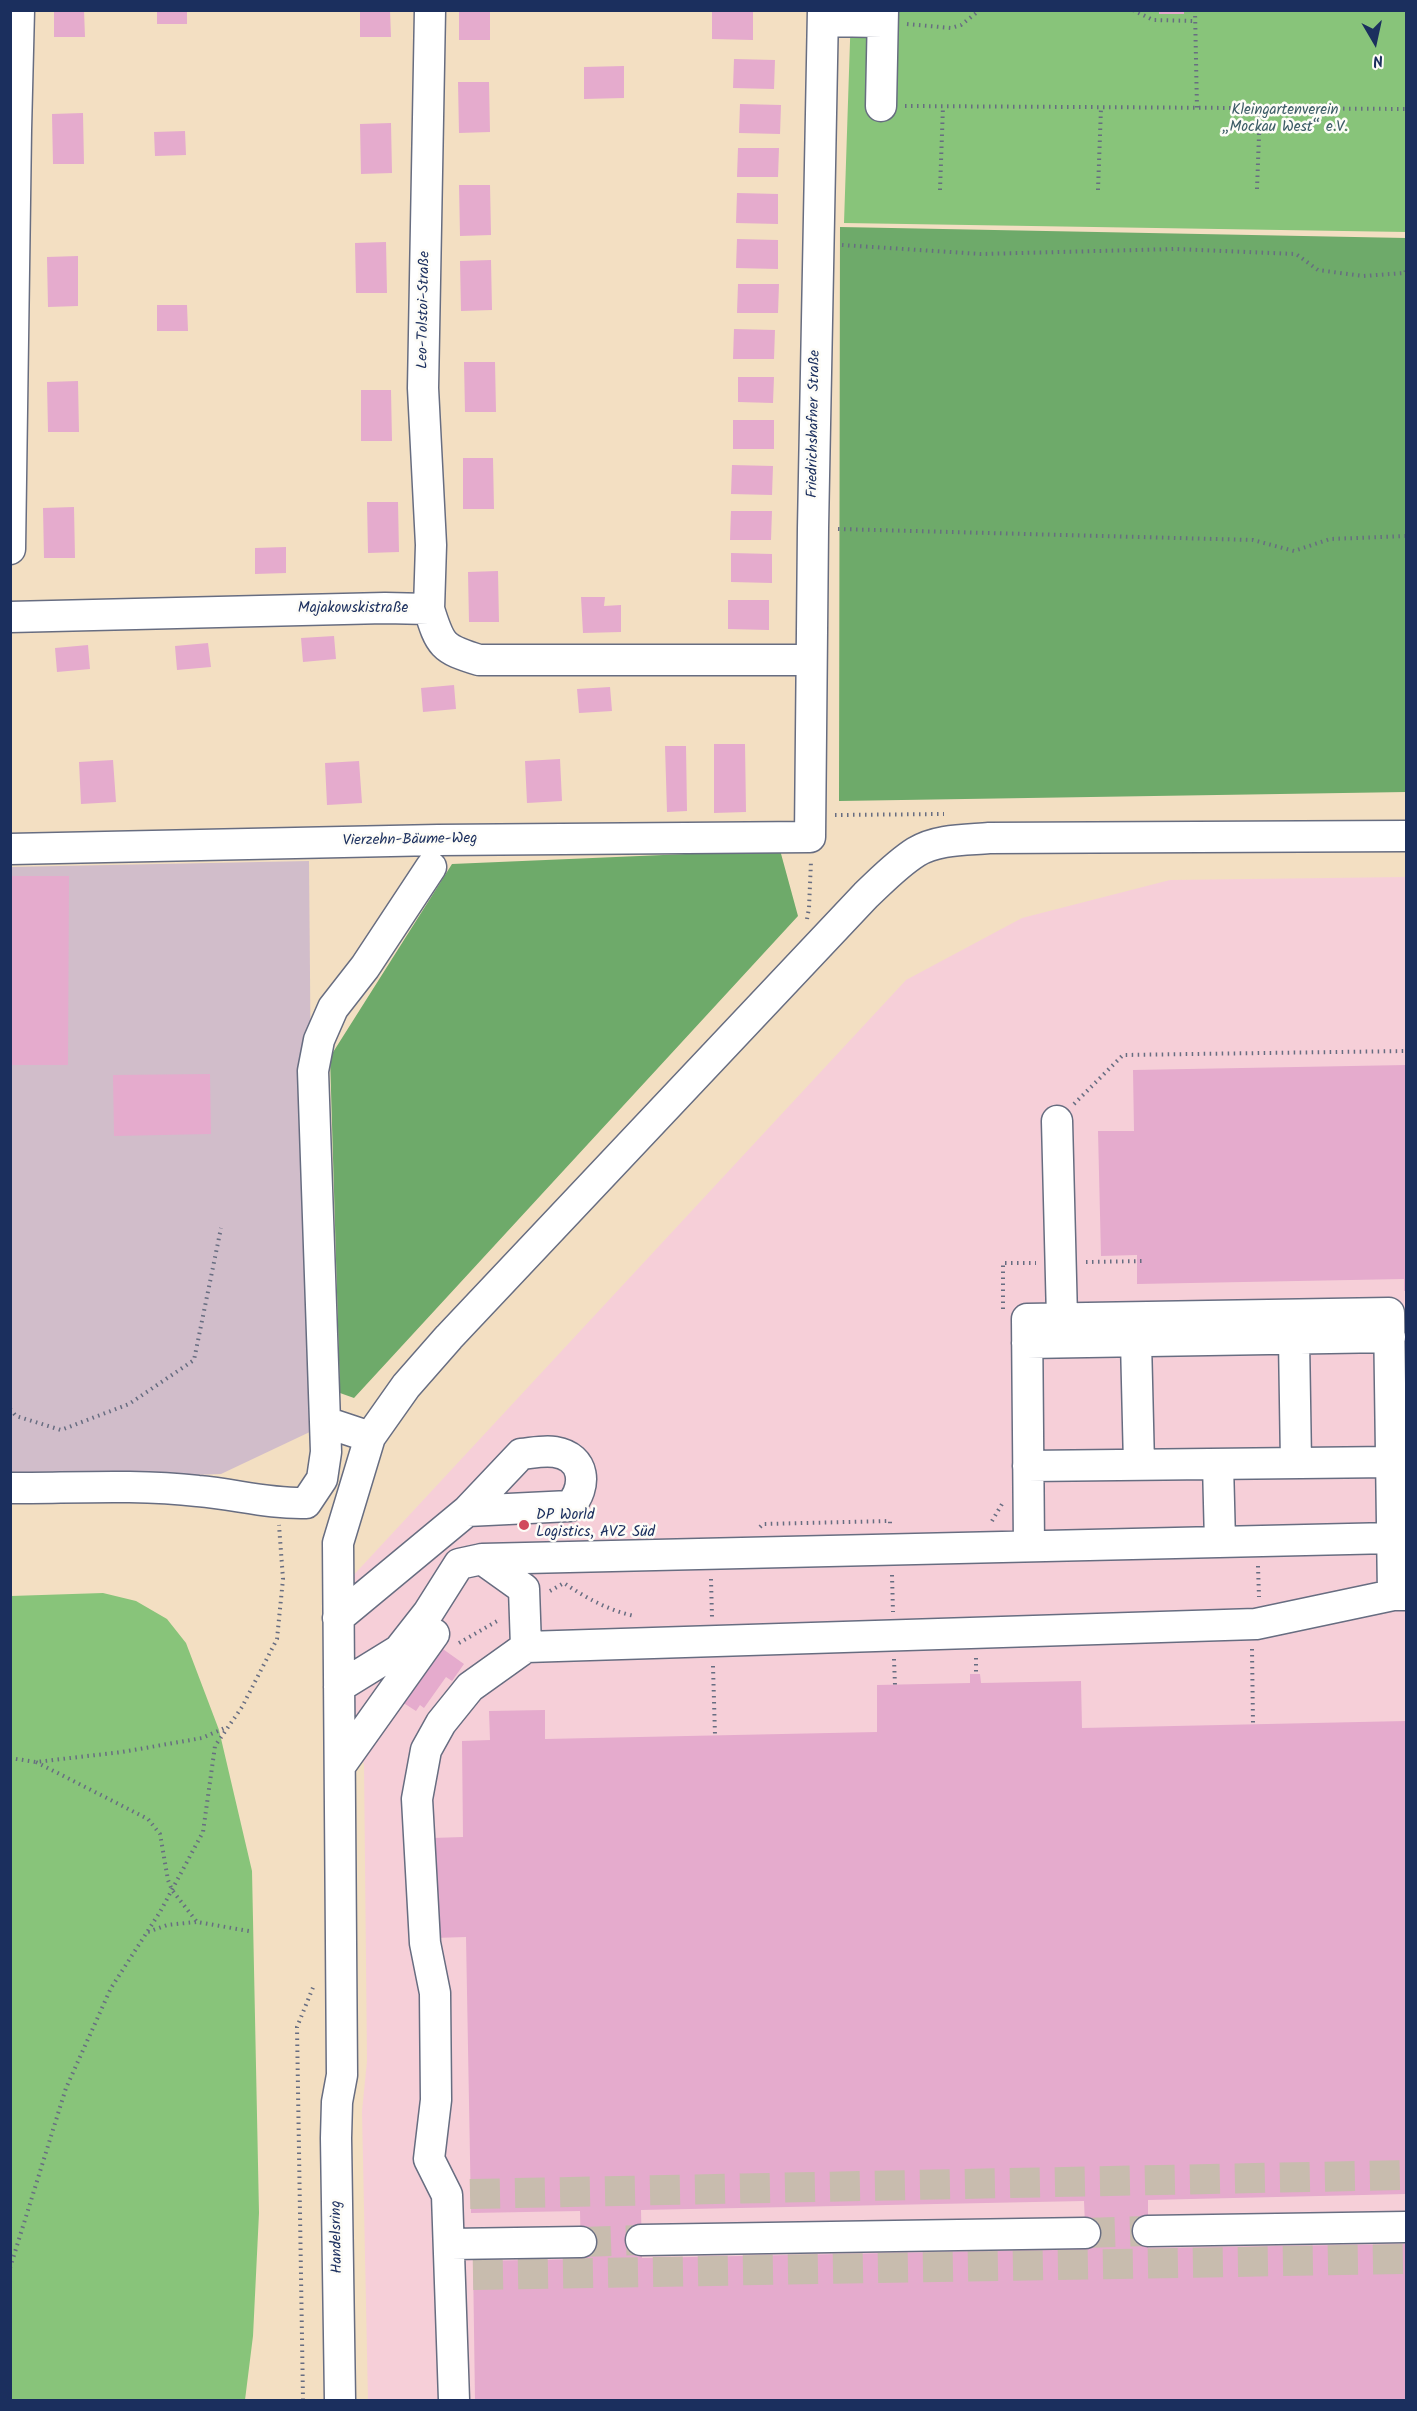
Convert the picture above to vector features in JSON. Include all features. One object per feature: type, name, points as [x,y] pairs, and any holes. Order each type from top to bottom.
[{"type":"street","points":[[10,549],[13,128],[19,10]]},
{"type":"street","name":"Leo-Tolstoi-Straße","points":[[429,609],[431,545],[423,388],[430,10]]},
{"type":"street","points":[[823,16],[883,16],[881,106]]},
{"type":"street","name":"Friedrichshafner Straße","points":[[810,837],[813,528],[823,16]]},
{"type":"street","name":"Majakowskistraße","points":[[10,616],[429,609],[438,639],[455,653],[479,660],[811,660]]},
{"type":"street","name":"Handelsring","points":[[340,2400],[336,2138],[342,2075],[338,1543],[370,1437],[406,1386],[449,1337],[866,895],[892,870],[918,851],[948,842],[989,838],[1407,836]]},
{"type":"street","name":"Vierzehn-Bäume-Weg","points":[[10,849],[438,840],[810,837]]},
{"type":"street","points":[[10,1488],[143,1487],[199,1491],[278,1504],[306,1503],[322,1479],[326,1452],[313,1071],[319,1040],[333,1008],[365,967],[431,867]]},
{"type":"street","points":[[1057,1121],[1062,1318]]},
{"type":"street","points":[[454,2400],[462,2283],[451,2244],[459,2195],[429,2159],[436,2100],[435,1993],[425,1943],[417,1799],[426,1750],[441,1723],[470,1687],[526,1647],[1256,1624],[1400,1595],[1392,1538],[1389,1313],[1027,1318],[1029,1546]]},
{"type":"street","points":[[1027,1343],[1390,1337]]},
{"type":"street","points":[[1294,1339],[1296,1463]]},
{"type":"street","points":[[1137,1341],[1139,1465]]},
{"type":"street","points":[[325,1422],[370,1437]]},
{"type":"street","points":[[1029,1466],[1391,1462]]},
{"type":"street","points":[[1218,1464],[1220,1542]]},
{"type":"street","points":[[338,1618],[467,1511]]},
{"type":"street","points":[[339,1687],[399,1650],[428,1614],[459,1564],[482,1559],[1392,1538]]},
{"type":"street","points":[[482,1559],[524,1589],[526,1647]]},
{"type":"street","points":[[340,1766],[435,1633],[482,1559]]},
{"type":"street","points":[[1148,2232],[1407,2227]]},
{"type":"street","points":[[641,2240],[1085,2233]]},
{"type":"street","points":[[451,2244],[581,2242]]},
{"type":"path","points":[[883,16],[951,27],[961,25],[980,10]]},
{"type":"path","points":[[1133,10],[1153,20],[1195,21]]},
{"type":"path","points":[[1195,10],[1197,108]]},
{"type":"path","points":[[881,106],[1407,109]]},
{"type":"path","points":[[940,190],[943,106]]},
{"type":"path","points":[[1098,190],[1101,108]]},
{"type":"path","points":[[1257,189],[1260,109]]},
{"type":"path","points":[[818,243],[981,254],[1176,249],[1296,254],[1318,270],[1363,276],[1405,273],[1407,270]]},
{"type":"path","points":[[813,528],[1252,540],[1294,551],[1330,539],[1407,536]]},
{"type":"path","points":[[1057,1121],[1122,1055],[1407,1051]]},
{"type":"path","points":[[10,1409],[13,1415],[61,1430],[129,1404],[194,1360],[221,1228]]},
{"type":"path","points":[[10,2268],[66,2088],[111,1988],[172,1890],[203,1832],[214,1746],[242,1707],[277,1639],[283,1579],[278,1504]]},
{"type":"path","points":[[435,1633],[454,1645],[564,1583],[588,1599],[636,1617]]},
{"type":"path","points":[[10,1758],[36,1762],[122,1752],[202,1738],[228,1727]]},
{"type":"path","points":[[36,1762],[148,1819],[160,1834],[168,1880],[172,1890],[197,1922]]},
{"type":"path","points":[[147,1932],[167,1925],[197,1922],[249,1931]]},
{"type":"shaded area","points":[[309,861],[314,1430],[221,1474],[11,1482],[10,867]]},
{"type":"shaded area","points":[[1406,877],[1406,2400],[368,2400],[362,2111],[367,2061],[364,1764],[354,1741],[349,1580],[906,980],[1022,918],[1170,880]]},
{"type":"green space","name":"Kleingartenverein „Mockau West“ e.V.","points":[[851,11],[1406,11],[1406,232],[844,223]]},
{"type":"green space","points":[[840,227],[1406,238],[1406,792],[839,801]]},
{"type":"green space","points":[[780,850],[798,916],[354,1398],[340,1393],[330,1057],[452,864]]},
{"type":"green space","points":[[103,1593],[136,1601],[167,1619],[186,1643],[219,1730],[252,1871],[259,2213],[253,2336],[245,2400],[11,2400],[11,1596]]},
{"type":"building","points":[[54,10],[84,10],[85,37],[54,37]]},
{"type":"building","points":[[157,10],[187,10],[187,24],[157,24]]},
{"type":"building","points":[[360,10],[390,10],[391,37],[360,37]]},
{"type":"building","points":[[459,10],[490,10],[490,40],[459,40]]},
{"type":"building","points":[[712,10],[753,10],[753,40],[712,39]]},
{"type":"building","points":[[1159,10],[1184,10],[1184,14],[1159,14]]},
{"type":"building","points":[[734,59],[775,60],[774,89],[733,88]]},
{"type":"building","points":[[624,66],[624,98],[584,99],[584,67]]},
{"type":"building","points":[[458,82],[489,82],[490,132],[459,133]]},
{"type":"building","points":[[740,104],[781,105],[780,134],[739,133]]},
{"type":"building","points":[[83,113],[84,164],[53,164],[52,114]]},
{"type":"building","points":[[391,123],[392,173],[361,174],[360,124]]},
{"type":"building","points":[[185,131],[186,155],[155,156],[154,132]]},
{"type":"building","points":[[738,148],[779,148],[778,177],[737,177]]},
{"type":"building","points":[[459,185],[490,185],[491,235],[460,236]]},
{"type":"building","points":[[737,193],[778,194],[778,224],[736,223]]},
{"type":"building","points":[[737,239],[778,240],[778,269],[736,268]]},
{"type":"building","points":[[386,242],[387,293],[356,293],[355,243]]},
{"type":"building","points":[[78,256],[78,306],[48,307],[47,257]]},
{"type":"building","points":[[491,260],[492,310],[461,311],[460,261]]},
{"type":"building","points":[[738,284],[779,284],[778,313],[737,313]]},
{"type":"building","points":[[157,305],[187,305],[188,331],[157,331]]},
{"type":"building","points":[[734,329],[775,330],[774,359],[733,359]]},
{"type":"building","points":[[464,362],[495,362],[496,412],[465,412]]},
{"type":"building","points":[[738,377],[774,377],[773,403],[738,402]]},
{"type":"building","points":[[78,381],[79,432],[48,432],[47,382]]},
{"type":"building","points":[[361,390],[391,390],[392,441],[361,441]]},
{"type":"building","points":[[733,420],[774,420],[774,449],[733,449]]},
{"type":"building","points":[[463,458],[493,458],[494,509],[463,509]]},
{"type":"building","points":[[732,465],[773,466],[772,495],[731,494]]},
{"type":"building","points":[[367,502],[398,502],[399,552],[368,553]]},
{"type":"building","points":[[74,507],[75,558],[44,558],[43,508]]},
{"type":"building","points":[[731,511],[772,511],[771,540],[730,540]]},
{"type":"building","points":[[286,547],[286,573],[255,574],[255,548]]},
{"type":"building","points":[[731,553],[772,554],[772,583],[731,582]]},
{"type":"building","points":[[498,571],[499,622],[469,622],[468,572]]},
{"type":"building","points":[[581,597],[605,597],[604,606],[621,605],[621,632],[583,633]]},
{"type":"building","points":[[728,600],[769,600],[769,630],[728,629]]},
{"type":"building","points":[[334,636],[336,659],[303,662],[301,638]]},
{"type":"building","points":[[208,643],[211,667],[177,670],[175,646]]},
{"type":"building","points":[[88,645],[90,669],[57,672],[55,648]]},
{"type":"building","points":[[454,685],[456,709],[423,712],[421,688]]},
{"type":"building","points":[[610,687],[612,711],[579,713],[577,689]]},
{"type":"building","points":[[714,744],[745,744],[746,812],[714,813]]},
{"type":"building","points":[[665,746],[686,746],[687,811],[667,812]]},
{"type":"building","points":[[560,759],[562,801],[527,803],[525,761]]},
{"type":"building","points":[[113,760],[116,802],[81,804],[79,762]]},
{"type":"building","points":[[359,761],[362,803],[327,805],[325,763]]},
{"type":"building","points":[[10,876],[69,876],[68,1065],[10,1065]]},
{"type":"building","points":[[1406,1065],[1406,1291],[1404,1291],[1404,1279],[1137,1284],[1137,1255],[1101,1256],[1098,1131],[1134,1131],[1133,1070]]},
{"type":"building","points":[[210,1074],[211,1134],[114,1136],[113,1075]]},
{"type":"building","points":[[440,1647],[464,1664],[452,1681],[446,1677],[424,1708],[420,1705],[416,1711],[402,1702]]},
{"type":"building","points":[[970,1674],[980,1674],[981,1683],[1081,1681],[1082,1728],[1406,1721],[1406,2194],[1148,2200],[1148,2248],[1406,2244],[1406,2400],[475,2400],[473,2261],[581,2259],[580,2211],[471,2213],[466,1937],[433,1938],[432,1838],[463,1837],[462,1741],[490,1740],[489,1711],[545,1710],[545,1739],[877,1732],[877,1685],[970,1683]],"holes":[[[1084,2201],[1086,2249],[642,2258],[641,2210]]]},
{"type":"tunnel","points":[[470,2194],[1406,2175]]},
{"type":"tunnel","points":[[1085,2233],[1148,2231]]},
{"type":"tunnel","points":[[581,2242],[641,2240]]},
{"type":"tunnel","points":[[473,2275],[1406,2259]]},
{"type":"place","name":"DP World Logistics, AVZ Süd","points":[[524,1525]]}]
